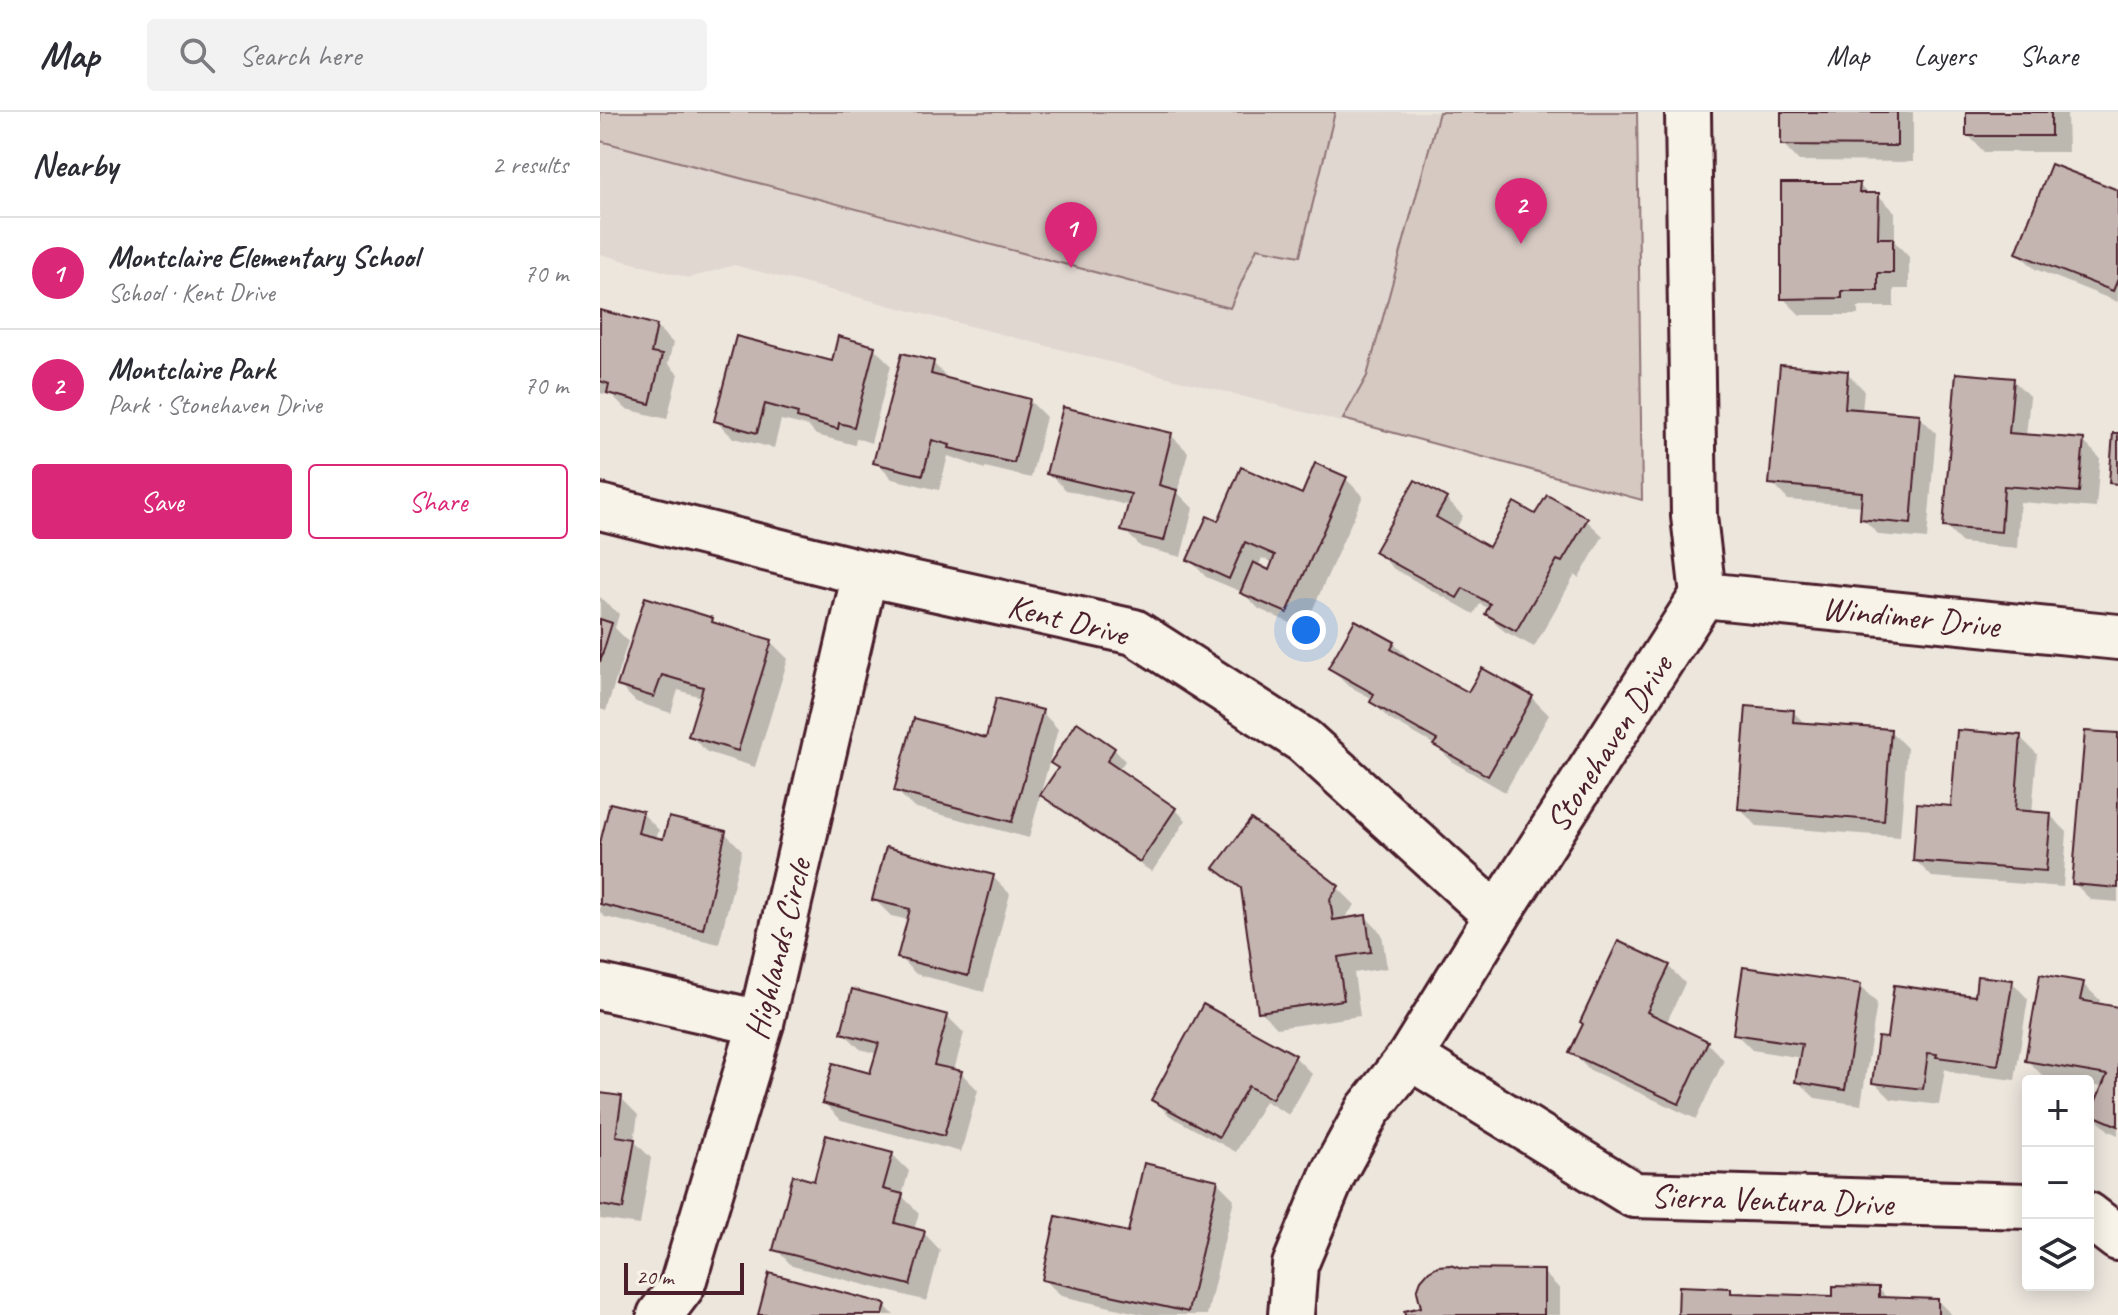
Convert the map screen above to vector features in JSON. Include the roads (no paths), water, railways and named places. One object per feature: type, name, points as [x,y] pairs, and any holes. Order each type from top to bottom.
[{"type":"street","points":[[1688,112],[1694,516],[1703,595]]},
{"type":"street","name":"Kent Drive","points":[[600,507],[865,573],[1134,632],[1304,741],[1497,916]]},
{"type":"street","name":"Highlands Circle","points":[[660,1315],[682,1286],[761,1023],[865,573]]},
{"type":"street","name":"Windimer Drive","points":[[1703,595],[2118,637]]},
{"type":"street","name":"Stonehaven Drive","points":[[1291,1315],[1295,1265],[1333,1174],[1368,1110],[1410,1057],[1703,595]]},
{"type":"street","points":[[600,987],[761,1023]]},
{"type":"street","name":"Sierra Ventura Drive","points":[[1410,1057],[1634,1195],[2022,1206]]},
{"type":"street","points":[[2093,1219],[2118,1238]]},
{"type":"place","name":"Montclaire Park","points":[[1521,244]]},
{"type":"place","name":"Montclaire Elementary School","points":[[1071,268]]}]
